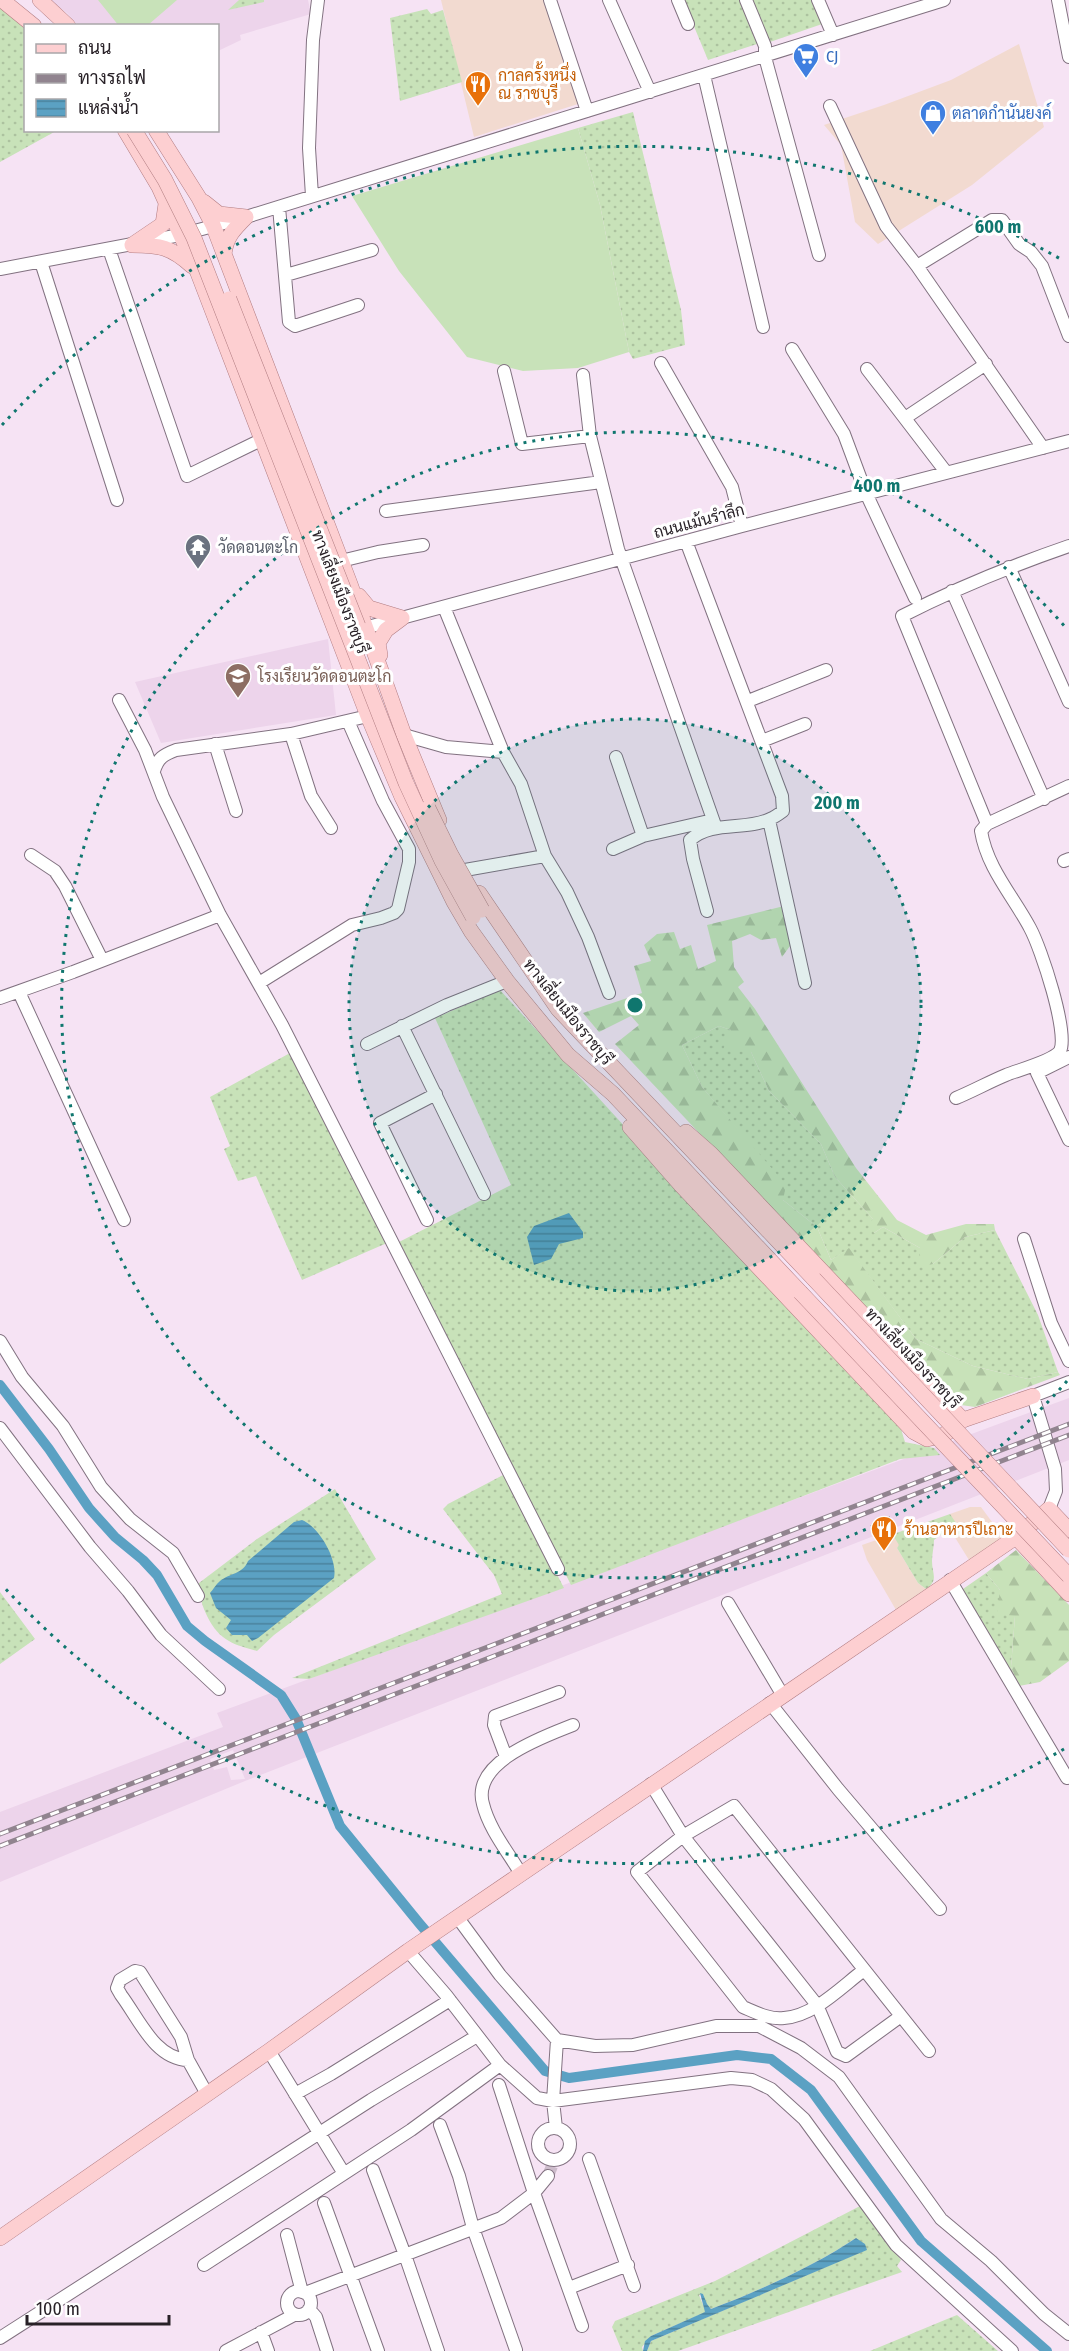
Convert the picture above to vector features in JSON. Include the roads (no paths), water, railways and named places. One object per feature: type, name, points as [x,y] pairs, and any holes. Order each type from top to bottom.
[{"type":"main road","points":[[2,0],[32,24]]},
{"type":"main road","points":[[15,0],[42,24]]},
{"type":"main road","points":[[30,0],[56,24]]},
{"type":"main road","points":[[40,0],[66,24]]},
{"type":"main road","name":"ทางเลี่ยงเมืองราชบุรี","points":[[126,132],[155,178],[198,273],[368,716],[435,868],[471,931],[507,981],[568,1055],[613,1094]]},
{"type":"main road","name":"ทางเลี่ยงเมืองราชบุรี","points":[[135,132],[165,180],[194,238],[406,783],[430,836],[525,990],[613,1094],[1069,1576]]},
{"type":"main road","name":"ทางเลี่ยงเมืองราชบุรี","points":[[147,132],[170,169],[205,237],[415,778],[477,913],[593,1047],[1069,1550]]},
{"type":"main road","name":"ทางเลี่ยงเมืองราชบุรี","points":[[157,132],[199,198],[213,225],[428,794],[465,870],[558,1009]]},
{"type":"main road","points":[[199,198],[219,214],[246,217]]},
{"type":"main road","points":[[132,245],[163,224],[166,201]]},
{"type":"main road","points":[[224,255],[226,240],[234,228],[246,217]]},
{"type":"main road","points":[[132,245],[155,245],[170,249],[198,273]]},
{"type":"main road","points":[[350,584],[369,608],[382,614],[402,618]]},
{"type":"main road","points":[[384,679],[378,644],[386,630],[402,618]]},
{"type":"main road","points":[[593,1047],[711,1154],[963,1420]]},
{"type":"main road","points":[[568,1055],[680,1184],[914,1432],[927,1439],[944,1435],[963,1420],[1033,1396]]},
{"type":"main road","points":[[0,2238],[269,2051],[412,1948],[776,1698],[1016,1537],[1049,1509],[1069,1530]]},
{"type":"main road","points":[[1016,1537],[1069,1594]]},
{"type":"street","points":[[312,196],[309,148],[313,40],[318,0]]},
{"type":"street","points":[[550,0],[586,111]]},
{"type":"street","points":[[609,0],[650,92]]},
{"type":"street","points":[[678,0],[688,24]]},
{"type":"street","points":[[746,0],[765,46],[765,57],[819,255]]},
{"type":"street","points":[[818,0],[832,35]]},
{"type":"street","points":[[0,269],[180,235],[246,217],[765,57],[918,4],[944,0]]},
{"type":"street","points":[[1058,0],[1069,57]]},
{"type":"street","points":[[704,75],[763,327]]},
{"type":"street","points":[[831,106],[886,226],[917,266],[1043,448]]},
{"type":"street","points":[[279,207],[289,322],[295,326],[358,305]]},
{"type":"street","points":[[917,266],[992,220],[1002,220],[1019,243],[1031,252],[1042,266],[1069,336]]},
{"type":"street","points":[[109,249],[187,476],[263,439]]},
{"type":"street","points":[[286,275],[372,250]]},
{"type":"street","points":[[41,261],[117,500]]},
{"type":"street","points":[[792,349],[844,434],[866,493],[915,598]]},
{"type":"street","points":[[661,363],[732,487],[742,526]]},
{"type":"street","points":[[905,418],[986,364]]},
{"type":"street","points":[[867,369],[946,472]]},
{"type":"street","points":[[504,371],[522,444],[590,436]]},
{"type":"street","points":[[583,375],[590,436],[618,549],[714,824]]},
{"type":"street","name":"ถนนแม้นรำลึก","points":[[338,636],[866,493],[1068,443]]},
{"type":"street","points":[[386,511],[601,482]]},
{"type":"street","points":[[613,849],[643,836],[714,824],[769,820],[783,811],[782,796],[748,701],[686,541]]},
{"type":"street","points":[[341,561],[423,545]]},
{"type":"street","points":[[987,824],[902,616],[952,591],[1009,567],[1069,546]]},
{"type":"street","points":[[1009,567],[1069,702]]},
{"type":"street","points":[[952,591],[1044,799]]},
{"type":"street","points":[[444,607],[503,752],[521,784],[545,856],[567,892],[588,937],[609,993]]},
{"type":"street","points":[[748,701],[826,670]]},
{"type":"street","points":[[119,700],[220,915],[282,1024],[558,1569]]},
{"type":"street","points":[[154,771],[157,761],[164,754],[215,744],[291,734],[368,716]]},
{"type":"street","points":[[259,983],[352,925],[394,914],[398,909],[410,849],[375,784],[348,722]]},
{"type":"street","points":[[762,741],[806,724]]},
{"type":"street","points":[[291,734],[311,796],[331,828]]},
{"type":"street","points":[[404,735],[446,747],[503,752]]},
{"type":"street","points":[[215,744],[236,811]]},
{"type":"street","points":[[616,756],[643,836]]},
{"type":"street","points":[[956,1098],[1056,1055],[1064,1043],[1057,1001],[1046,965],[1031,929],[1005,890],[984,845],[981,831],[987,824],[1069,786]]},
{"type":"street","points":[[769,820],[805,983]]},
{"type":"street","points":[[707,911],[690,840],[714,824]]},
{"type":"street","points":[[31,855],[55,871],[65,886],[102,960]]},
{"type":"street","points":[[465,870],[545,856]]},
{"type":"street","points":[[0,998],[220,915]]},
{"type":"street","points":[[367,1044],[447,1005],[507,981]]},
{"type":"street","points":[[19,992],[124,1220]]},
{"type":"street","points":[[402,1026],[484,1194]]},
{"type":"street","points":[[1069,1056],[1037,1073],[1069,1140]]},
{"type":"street","points":[[427,1220],[380,1124],[436,1094]]},
{"type":"street","points":[[1024,1239],[1051,1323],[1069,1361]]},
{"type":"street","points":[[0,1341],[22,1377],[63,1426],[101,1487],[129,1519],[173,1553],[198,1596]]},
{"type":"street","points":[[1049,1509],[1056,1491],[1055,1469],[1033,1396],[1069,1382]]},
{"type":"street","points":[[0,1428],[90,1547],[128,1591],[161,1635],[219,1689]]},
{"type":"street","points":[[1056,1491],[1069,1491]]},
{"type":"street","points":[[950,1580],[1067,1778]]},
{"type":"street","points":[[728,1603],[776,1698],[838,1789],[940,1909]]},
{"type":"street","points":[[506,1757],[494,1725],[495,1716],[559,1692]]},
{"type":"street","points":[[521,1874],[490,1823],[482,1803],[483,1783],[506,1757],[518,1748],[573,1725]]},
{"type":"street","points":[[651,1784],[683,1836],[817,2005],[837,2052],[846,2056],[901,2016]]},
{"type":"street","points":[[864,1970],[808,2012],[783,2019],[762,2015],[743,2007],[637,1872],[683,1836],[734,1806],[929,2051]]},
{"type":"street","points":[[456,1919],[500,1975],[557,2040],[595,2046],[633,2044],[716,2026],[759,2026],[801,2048],[839,2077],[941,2219],[991,2261],[1044,2314],[1069,2334]]},
{"type":"street","points":[[412,1948],[500,2065],[537,2098],[553,2101],[731,2078],[752,2080],[771,2089],[804,2119],[897,2245],[1012,2351]]},
{"type":"street","points":[[188,2061],[172,2057],[152,2041],[117,1988],[120,1980],[135,1971],[140,1972],[181,2037],[188,2061],[207,2094]]},
{"type":"street","points":[[295,2094],[450,2000]]},
{"type":"street","points":[[0,2338],[371,2100],[477,2036]]},
{"type":"street","points":[[556,2128],[553,2101],[557,2040]]},
{"type":"street","points":[[269,2051],[343,2172]]},
{"type":"street","points":[[204,2265],[343,2172],[411,2130],[500,2065]]},
{"type":"street","points":[[499,2085],[534,2193],[582,2326]]},
{"type":"street","points":[[440,2125],[516,2350]]},
{"type":"street","points":[[287,2235],[304,2293],[310,2302],[309,2309],[301,2316],[288,2309],[288,2298],[293,2293],[304,2293],[501,2218],[534,2193],[552,2167],[568,2152],[570,2142],[565,2132],[556,2128],[542,2133],[538,2143],[541,2153],[552,2167]]},
{"type":"street","points":[[589,2159],[634,2286]]},
{"type":"street","points":[[373,2170],[438,2351]]},
{"type":"street","points":[[324,2203],[378,2351]]},
{"type":"street","points":[[569,2289],[628,2265]]},
{"type":"street","points":[[309,2309],[316,2317],[327,2351]]},
{"type":"street","points":[[226,2351],[294,2314]]},
{"type":"street","points":[[261,2332],[268,2351]]},
{"type":"water","points":[[569,1213],[583,1232],[583,1238],[559,1244],[551,1259],[534,1265],[527,1237],[534,1226]]},
{"type":"water","points":[[302,1520],[315,1529],[326,1544],[333,1562],[334,1578],[258,1638],[252,1641],[247,1635],[232,1635],[226,1628],[231,1620],[216,1608],[210,1593],[220,1581],[240,1571],[248,1561],[294,1522]]},
{"type":"water","points":[[856,2238],[865,2244],[867,2250],[651,2341],[647,2351],[643,2351],[645,2341],[651,2336],[705,2312],[700,2293],[703,2294],[711,2309],[786,2277]]},
{"type":"waterway","points":[[0,1385],[49,1449],[89,1508],[115,1537],[157,1575],[187,1626],[281,1695],[296,1719],[340,1826],[545,2071],[569,2078],[737,2055],[771,2059],[811,2090],[921,2241],[1047,2351]]},
{"type":"tunnel","points":[[548,2176],[552,2166]]},
{"type":"railway","points":[[0,1834],[1069,1424]]},
{"type":"railway","points":[[0,1846],[1069,1435]]},
{"type":"place","name":"CJ","points":[[806,79]]},
{"type":"place","name":"กาลครั้งหนึ่ง ณ ราชบุรี","points":[[478,107]]},
{"type":"place","name":"ตลาดกำนันยงค์","points":[[933,136]]},
{"type":"place","name":"วัดดอนตะโก","points":[[198,570]]},
{"type":"place","name":"โรงเรียนวัดดอนตะโก","points":[[238,699]]},
{"type":"place","name":"ร้านอาหารปีเถาะ","points":[[884,1552]]}]
